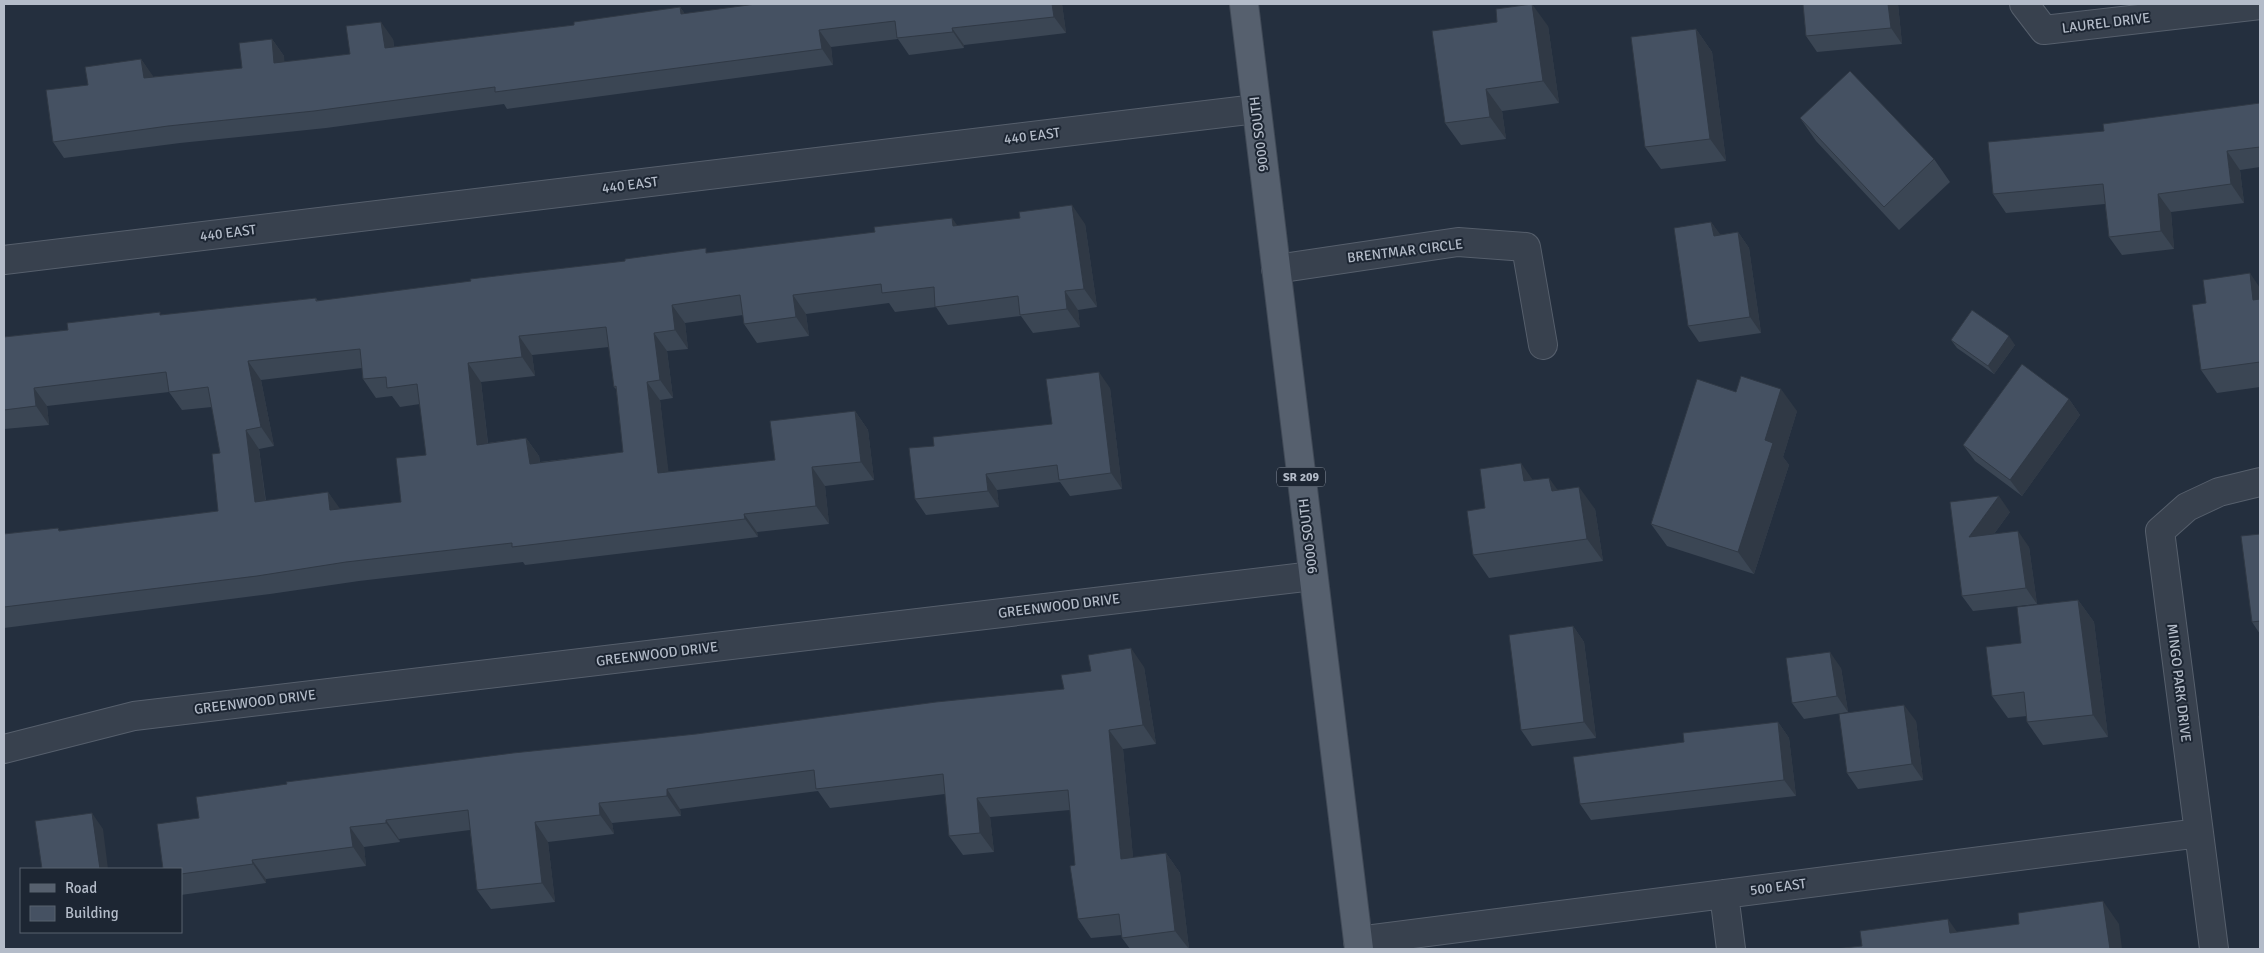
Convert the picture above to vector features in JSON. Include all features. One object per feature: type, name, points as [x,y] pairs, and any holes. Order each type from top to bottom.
[{"type":"main road","name":"9000 SOUTH","points":[[1244,4],[1358,945]]},
{"type":"street","name":"LAUREL DRIVE","points":[[2024,4],[2044,30],[2260,5]]},
{"type":"street","name":"440 EAST","points":[[4,260],[1256,109]]},
{"type":"street","name":"BRENTMAR CIRCLE","points":[[1276,269],[1458,242],[1526,247],[1544,345]]},
{"type":"street","name":"MINGO PARK DRIVE","points":[[2214,949],[2160,531],[2186,506],[2219,492],[2260,482]]},
{"type":"street","name":"GREENWOOD DRIVE","points":[[4,749],[134,716],[1313,576]]},
{"type":"street","name":"500 EAST","points":[[1358,945],[1724,894],[2199,833]]},
{"type":"street","points":[[1724,894],[1731,949]]},
{"type":"building","points":[[756,4],[1052,4],[1054,17],[952,28],[953,32],[897,38],[895,21],[819,30],[822,49],[495,92],[495,87],[314,111],[168,126],[53,142],[46,90],[88,85],[85,67],[141,59],[144,78],[242,68],[239,43],[272,39],[274,63],[350,54],[346,26],[381,22],[385,48],[574,25],[574,22],[680,7],[681,14]]},
{"type":"building","points":[[1532,4],[1543,81],[1486,89],[1490,117],[1445,123],[1432,31],[1497,22],[1496,9]]},
{"type":"building","points":[[1803,4],[1888,4],[1891,28],[1806,36]]},
{"type":"building","points":[[1696,29],[1710,139],[1645,147],[1631,37]]},
{"type":"building","points":[[1850,71],[1934,159],[1884,207],[1800,118]]},
{"type":"building","points":[[2260,103],[2260,147],[2227,151],[2231,184],[2158,194],[2161,231],[2109,237],[2103,184],[1993,194],[1988,142],[2104,131],[2103,124]]},
{"type":"building","points":[[1072,205],[1084,289],[1065,291],[1067,309],[1020,315],[1018,296],[935,307],[934,287],[882,293],[881,284],[793,295],[796,317],[744,324],[740,295],[672,305],[675,330],[654,333],[660,380],[647,382],[658,473],[775,460],[770,421],[855,411],[861,462],[812,467],[816,506],[744,514],[745,519],[512,547],[512,543],[346,562],[257,576],[4,607],[4,534],[58,528],[59,531],[218,511],[212,454],[220,453],[208,387],[169,392],[166,372],[34,388],[36,406],[4,410],[4,337],[68,330],[67,323],[160,312],[160,315],[316,298],[316,301],[471,281],[470,279],[625,261],[625,259],[706,248],[706,253],[875,232],[874,227],[952,218],[953,226],[1020,218],[1019,212]],"holes":[[[606,327],[614,387],[616,386],[623,452],[530,464],[526,438],[477,445],[468,363],[522,357],[519,336]],[[360,349],[363,379],[386,377],[387,388],[417,384],[426,455],[396,458],[401,502],[330,510],[328,492],[255,502],[246,430],[261,427],[248,361]]]},
{"type":"building","points":[[1711,222],[1714,236],[1738,232],[1750,317],[1688,326],[1674,228]]},
{"type":"building","points":[[2250,273],[2253,300],[2260,299],[2260,362],[2201,370],[2192,305],[2206,303],[2203,280]]},
{"type":"building","points":[[1972,310],[2009,336],[1988,366],[1951,340]]},
{"type":"building","points":[[2022,364],[2069,399],[2010,480],[1963,445]]},
{"type":"building","points":[[1099,372],[1111,473],[1059,480],[1057,465],[986,474],[988,491],[915,499],[909,448],[934,446],[933,437],[1052,424],[1046,379]]},
{"type":"building","points":[[1741,376],[1781,389],[1765,440],[1773,443],[1738,552],[1651,524],[1697,379],[1736,392]]},
{"type":"building","points":[[1521,463],[1524,481],[1549,478],[1552,491],[1579,487],[1587,539],[1473,555],[1467,511],[1485,508],[1480,469]]},
{"type":"building","points":[[1999,496],[1969,537],[2018,531],[2026,588],[1962,596],[1950,502]]},
{"type":"building","points":[[2260,534],[2260,621],[2252,622],[2241,536]]},
{"type":"building","points":[[2078,600],[2093,715],[2027,722],[2024,692],[1992,696],[1986,647],[2021,643],[2017,607]]},
{"type":"building","points":[[1573,626],[1584,722],[1521,730],[1509,635]]},
{"type":"building","points":[[1131,648],[1143,725],[1109,730],[1121,859],[1166,853],[1175,931],[1122,938],[1119,914],[1078,919],[1070,866],[1075,865],[1068,790],[977,798],[980,833],[949,836],[943,774],[816,789],[814,770],[667,789],[667,796],[599,803],[600,815],[535,822],[542,883],[477,890],[468,810],[386,820],[386,823],[350,827],[353,847],[252,860],[253,864],[182,874],[182,868],[163,868],[157,824],[199,818],[196,797],[287,784],[286,782],[513,753],[696,734],[936,702],[1064,689],[1061,675],[1091,671],[1088,655]]},
{"type":"building","points":[[1830,652],[1837,696],[1792,703],[1786,658]]},
{"type":"building","points":[[1904,705],[1912,764],[1847,773],[1839,714]]},
{"type":"building","points":[[1778,722],[1784,780],[1580,804],[1573,757],[1684,742],[1683,733]]},
{"type":"building","points":[[92,813],[100,868],[42,868],[35,821]]},
{"type":"building","points":[[2103,901],[2110,949],[1835,949],[1862,946],[1860,931],[1948,919],[1950,933],[2019,924],[2018,913]]}]
